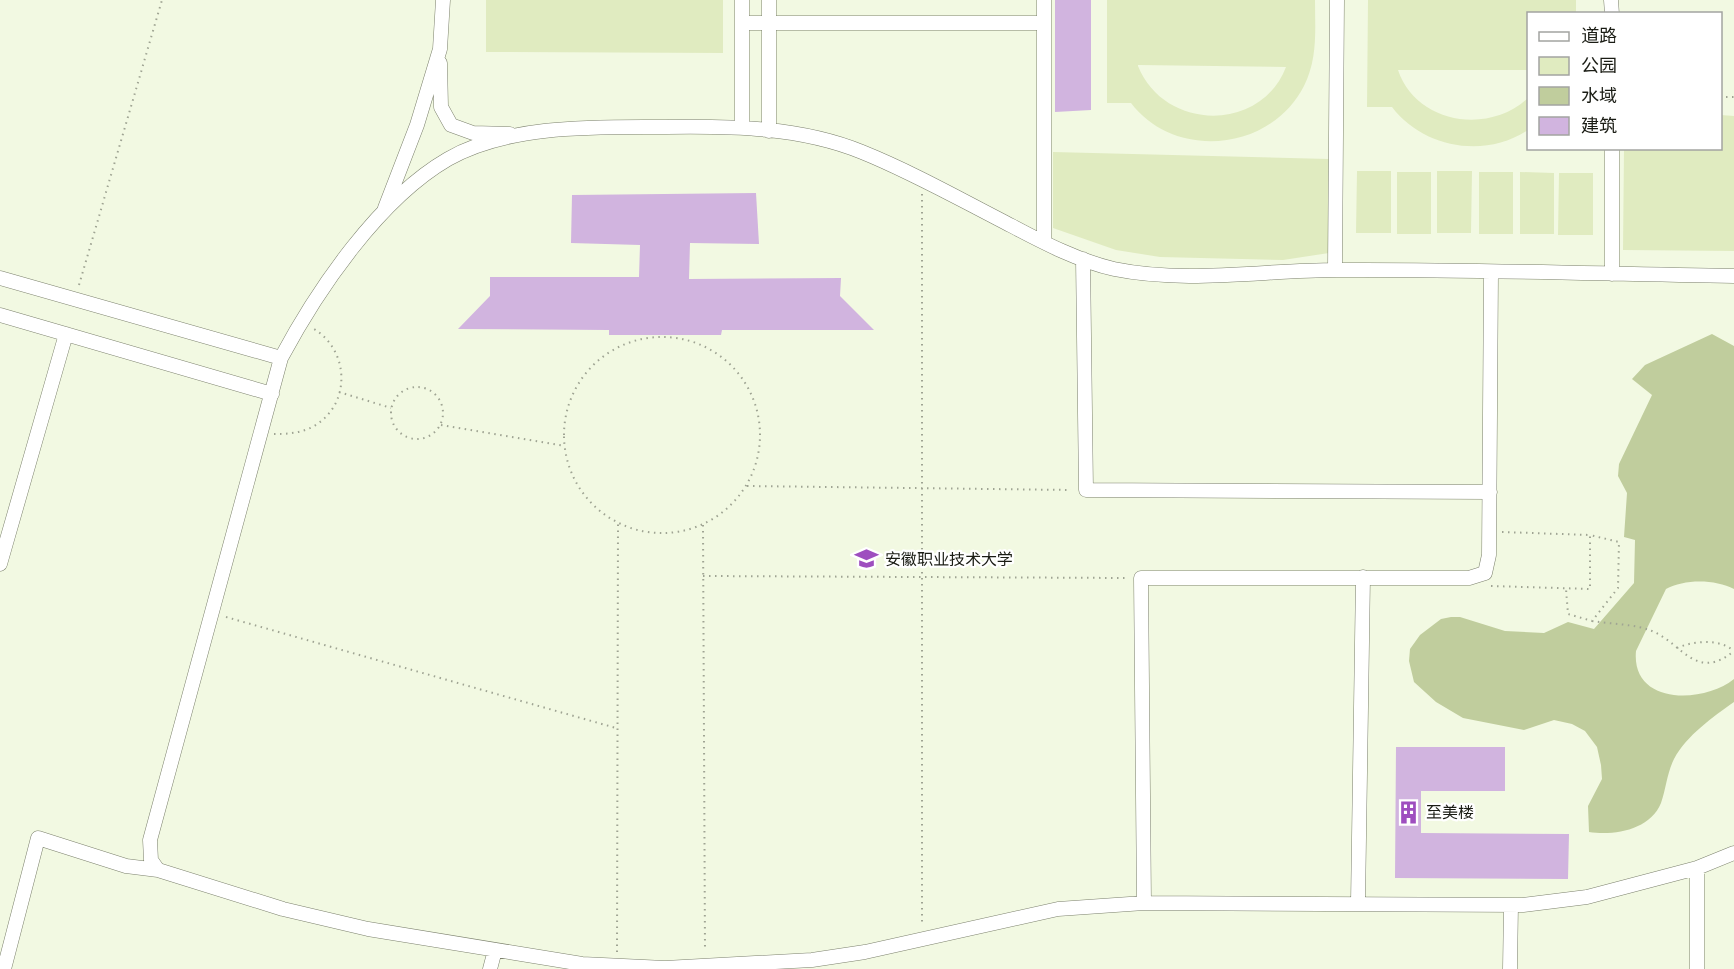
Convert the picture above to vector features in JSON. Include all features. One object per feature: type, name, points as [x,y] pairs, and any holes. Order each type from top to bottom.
[{"type":"lane","points":[[443,0],[440,49],[441,107],[451,124],[473,133],[528,134],[604,127],[742,128],[825,140],[857,150],[1083,259],[1112,269],[1147,274],[1199,275],[1335,270],[1734,276]]},
{"type":"lane","points":[[742,0],[742,128]]},
{"type":"lane","points":[[769,0],[769,131]]},
{"type":"lane","points":[[1044,0],[1044,242]]},
{"type":"lane","points":[[1335,270],[1337,0]]},
{"type":"lane","points":[[742,23],[1044,23]]},
{"type":"lane","points":[[381,215],[399,178],[440,49]]},
{"type":"lane","points":[[158,870],[151,860],[150,840],[281,358],[301,321],[322,290],[381,215],[448,159],[483,146],[528,134]]},
{"type":"lane","points":[[1612,150],[1612,274]]},
{"type":"lane","points":[[1083,259],[1086,490],[1490,492]]},
{"type":"lane","points":[[1143,903],[1141,578],[1469,578],[1481,575],[1489,563],[1491,272]]},
{"type":"lane","points":[[0,278],[281,358]]},
{"type":"lane","points":[[0,315],[272,394]]},
{"type":"lane","points":[[0,564],[66,334]]},
{"type":"lane","points":[[1358,903],[1363,577]]},
{"type":"lane","points":[[4,969],[38,838],[126,866],[158,870],[283,909],[368,929],[582,964],[635,968],[690,968],[812,960],[865,952],[1058,909],[1143,903],[1511,904],[1587,897],[1697,868],[1734,853]]},
{"type":"lane","points":[[1697,868],[1697,969]]},
{"type":"lane","points":[[1510,969],[1511,904]]},
{"type":"lane","points":[[490,969],[495,950]]},
{"type":"path","points":[[75,300],[162,0]]},
{"type":"path","points":[[922,180],[922,938]]},
{"type":"path","points":[[261,434],[288,434],[313,427],[329,414],[339,392],[342,381],[337,352],[320,333],[301,321]]},
{"type":"path","points":[[650,338],[688,340],[706,347],[729,364],[747,386],[755,403],[760,441],[758,460],[746,486],[727,508],[702,524],[675,532],[655,533],[618,522],[588,499],[569,465],[565,447],[568,409],[574,391],[598,361],[614,350],[650,338]]},
{"type":"path","points":[[413,387],[429,389],[436,394],[443,409],[441,424],[429,436],[412,439],[404,436],[393,424],[391,408],[399,394],[405,389],[413,387]]},
{"type":"path","points":[[339,392],[391,408]]},
{"type":"path","points":[[441,424],[565,447]]},
{"type":"path","points":[[746,486],[1086,490]]},
{"type":"path","points":[[616,966],[618,522]]},
{"type":"path","points":[[702,524],[705,966]]},
{"type":"path","points":[[1490,532],[1590,535],[1619,543],[1618,588],[1592,621]]},
{"type":"path","points":[[1481,575],[1492,588],[1590,589],[1590,535]]},
{"type":"path","points":[[703,576],[1141,578]]},
{"type":"path","points":[[1566,589],[1568,614],[1592,621],[1651,631],[1689,659],[1711,662],[1724,659],[1734,651],[1720,644],[1694,642],[1677,649]]},
{"type":"path","points":[[212,613],[617,728]]},
{"type":"green space","points":[[486,0],[723,0],[723,53],[486,52]]},
{"type":"green space","points":[[1107,0],[1315,0],[1315,44],[1312,65],[1304,86],[1289,108],[1269,124],[1246,135],[1222,141],[1196,140],[1172,134],[1150,122],[1131,103],[1107,103]],"holes":[[[1138,65],[1286,67],[1274,89],[1256,104],[1235,113],[1212,116],[1190,112],[1169,103],[1151,87]]]},
{"type":"green space","points":[[1368,0],[1576,0],[1576,12],[1527,12],[1527,70],[1398,70],[1407,88],[1420,102],[1437,112],[1455,118],[1474,120],[1494,117],[1512,110],[1527,99],[1527,131],[1511,139],[1493,144],[1456,145],[1420,132],[1392,107],[1367,107]]},
{"type":"green space","points":[[1722,115],[1734,116],[1734,251],[1623,250],[1624,150],[1722,150]]},
{"type":"green space","points":[[1053,152],[1329,159],[1329,253],[1283,260],[1160,257],[1116,250],[1053,228]]},
{"type":"green space","points":[[1357,171],[1391,171],[1391,233],[1356,233]]},
{"type":"green space","points":[[1437,171],[1472,171],[1471,233],[1437,233]]},
{"type":"green space","points":[[1397,172],[1431,172],[1431,234],[1397,234]]},
{"type":"green space","points":[[1479,172],[1513,172],[1513,234],[1479,234]]},
{"type":"green space","points":[[1520,172],[1554,173],[1554,234],[1520,234]]},
{"type":"green space","points":[[1559,173],[1593,173],[1593,235],[1558,235]]},
{"type":"water","points":[[1712,334],[1734,346],[1734,589],[1718,583],[1690,582],[1666,589],[1636,651],[1638,669],[1645,682],[1657,690],[1672,695],[1705,693],[1734,679],[1734,702],[1701,727],[1679,750],[1670,770],[1661,803],[1649,819],[1620,832],[1589,832],[1588,806],[1602,779],[1597,747],[1585,731],[1572,724],[1554,720],[1524,730],[1463,718],[1436,702],[1414,682],[1409,661],[1410,649],[1420,635],[1441,619],[1451,617],[1460,617],[1505,631],[1544,633],[1568,622],[1594,629],[1634,583],[1635,540],[1624,537],[1627,493],[1618,476],[1619,464],[1652,395],[1632,379],[1645,365]]},
{"type":"building","points":[[1055,0],[1091,0],[1091,110],[1055,112]]},
{"type":"building","points":[[756,193],[759,244],[690,243],[689,279],[841,278],[840,296],[874,330],[722,330],[721,335],[609,335],[609,330],[458,329],[490,296],[490,277],[639,277],[640,245],[571,243],[572,195]]},
{"type":"building","name":"至美楼","points":[[1396,747],[1505,747],[1505,791],[1421,791],[1421,833],[1569,834],[1568,879],[1395,878]]},
{"type":"place","name":"安徽职业技术大学","points":[[867,559]]},
{"type":"place","name":"至美楼","points":[[1408,812]]}]
